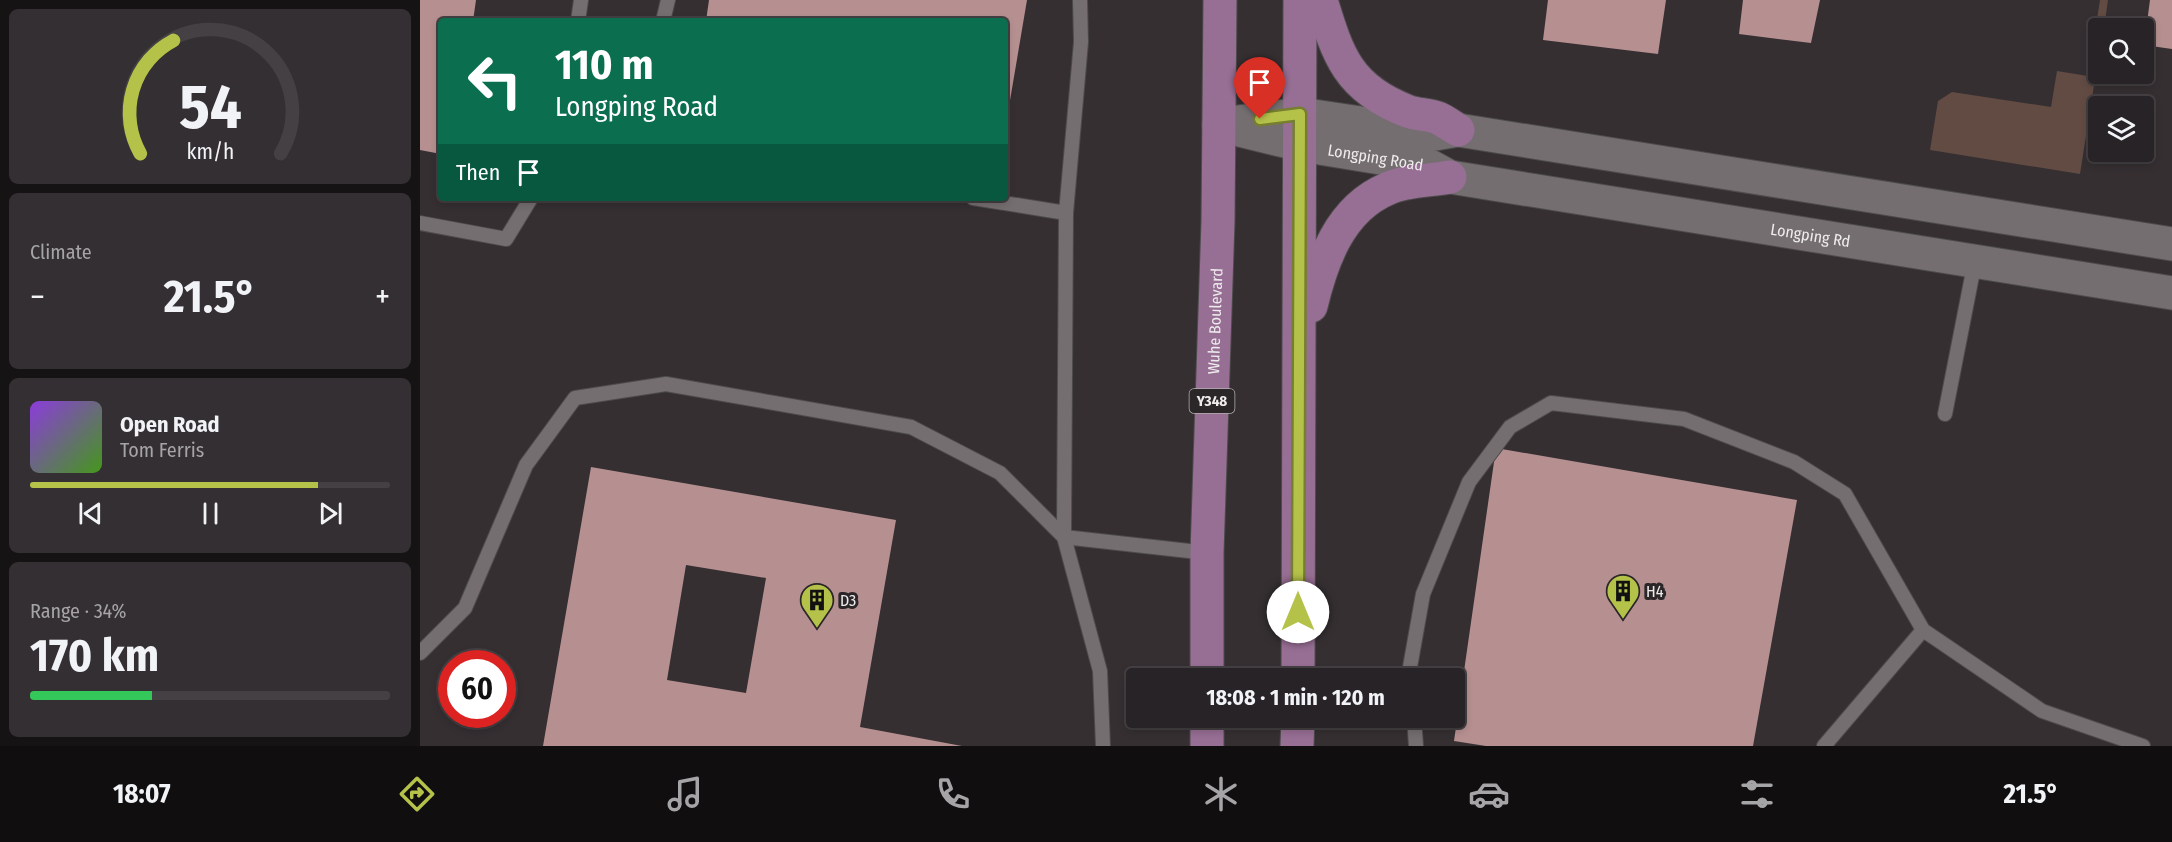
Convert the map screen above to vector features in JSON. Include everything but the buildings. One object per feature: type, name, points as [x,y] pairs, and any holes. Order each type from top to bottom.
[{"type":"main road","name":"Wuhe Boulevard","points":[[1207,668],[1207,553],[1218,221],[1220,0]]},
{"type":"main road","points":[[1298,668],[1300,0]]},
{"type":"main road","points":[[1321,0],[1336,48],[1346,67],[1362,85],[1376,97],[1391,105],[1411,113],[1438,118],[1458,130],[2172,244]]},
{"type":"main road","name":"Longping Road","points":[[1219,125],[1435,134],[1458,130]]},
{"type":"main road","name":"Longping Road","points":[[1300,129],[1430,166],[1450,177]]},
{"type":"main road","points":[[1300,351],[1322,268],[1342,225],[1370,198],[1387,189],[1406,183],[1427,182],[1450,177]]},
{"type":"main road","name":"Longping Rd","points":[[1450,177],[2172,293]]},
{"type":"main road","points":[[1207,728],[1207,746]]},
{"type":"main road","points":[[1297,746],[1298,728]]},
{"type":"lane","points":[[578,18],[581,0]]},
{"type":"lane","points":[[664,18],[668,0]]},
{"type":"lane","points":[[1080,0],[1081,42],[1066,213],[1064,537],[1100,671],[1103,746]]},
{"type":"lane","points":[[420,223],[506,239],[529,201]]},
{"type":"lane","points":[[992,201],[1066,213]]},
{"type":"lane","points":[[1945,414],[1975,261]]},
{"type":"lane","points":[[420,653],[465,608],[526,465],[575,398],[666,384],[911,427],[1000,473],[1064,537],[1207,553]]},
{"type":"lane","points":[[1410,668],[1423,594],[1469,482],[1510,427],[1551,403],[1684,419],[1794,462],[1845,495],[1923,630],[2042,711],[2144,746]]},
{"type":"lane","points":[[1824,746],[1923,630]]},
{"type":"lane","points":[[1415,728],[1416,746]]},
{"type":"shaded area","points":[[2100,0],[2108,0],[2105,18],[2097,18]]},
{"type":"shaded area","points":[[2057,71],[2088,76],[2088,84],[2094,84],[2092,96],[2088,96],[2088,123],[2080,174],[1930,150],[1938,101],[1952,92],[2051,107]]},
{"type":"place","name":"H4","points":[[1623,620]]},
{"type":"place","name":"D3","points":[[817,629]]},
{"type":"route","points":[[1260,119],[1300,114],[1298,612]]}]
